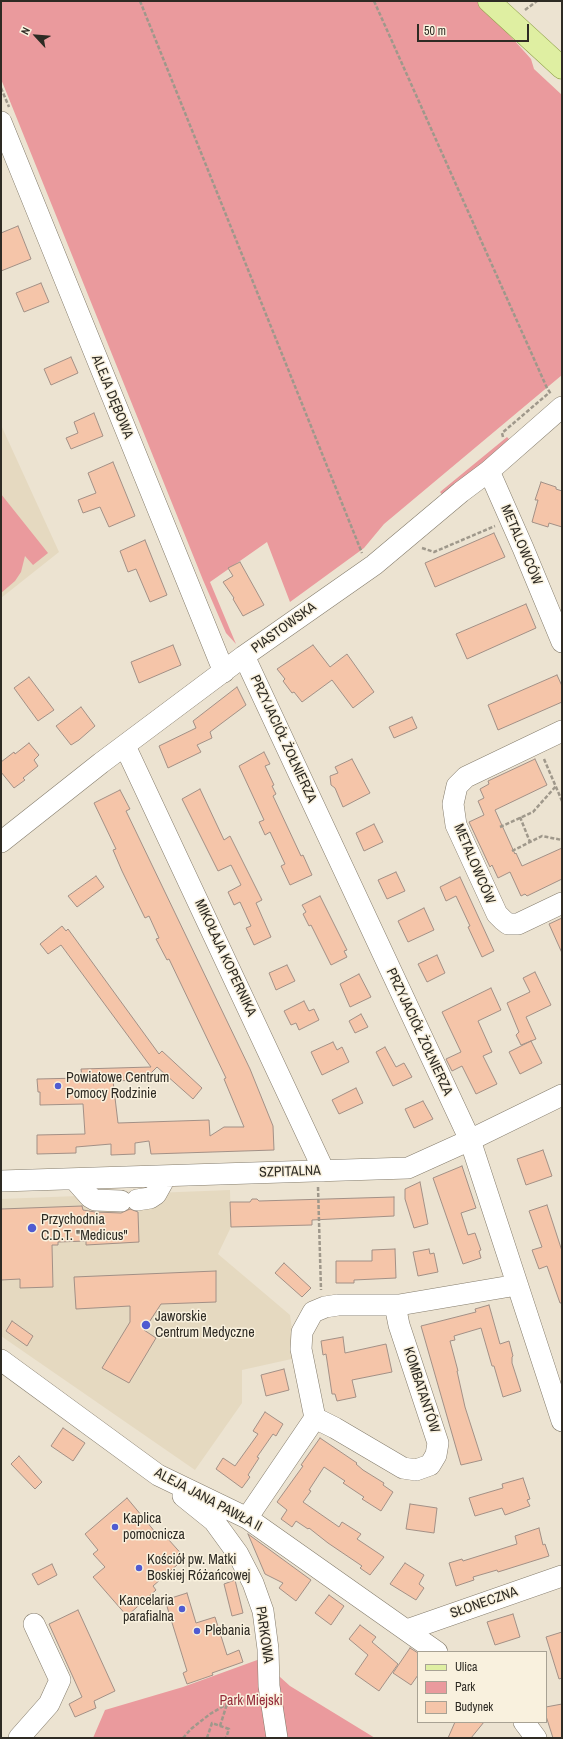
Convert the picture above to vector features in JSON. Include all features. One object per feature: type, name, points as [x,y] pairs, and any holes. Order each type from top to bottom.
[{"type":"main road","points":[[489,1],[562,68]]},
{"type":"street","name":"ALEJA DĘBOWA","points":[[1,122],[224,672]]},
{"type":"street","name":"PIASTOWSKA","points":[[1,842],[244,656],[374,565],[461,492],[489,471],[556,400]]},
{"type":"street","name":"METALOWCÓW","points":[[489,471],[562,642]]},
{"type":"street","name":"PRZYJACIÓŁ ŻOŁNIERZA","points":[[244,656],[470,1140],[562,1421]]},
{"type":"street","name":"METALOWCÓW","points":[[562,731],[466,777],[457,786],[453,804],[456,825],[497,914],[502,920],[508,924],[518,924],[562,903]]},
{"type":"street","name":"MIKOŁAJA KOPERNIKA","points":[[126,746],[321,1171]]},
{"type":"street","name":"SZPITALNA","points":[[1,1181],[408,1168],[562,1096]]},
{"type":"street","points":[[74,1179],[90,1197],[95,1200],[129,1200],[150,1198],[156,1194],[166,1176]]},
{"type":"street","points":[[247,1518],[315,1418],[301,1349],[302,1332],[313,1312],[322,1308],[338,1305],[399,1304],[517,1284]]},
{"type":"street","name":"KOMBATANTÓW","points":[[315,1418],[403,1468],[416,1470],[430,1465],[436,1455],[438,1443],[399,1325],[397,1315],[399,1304]]},
{"type":"street","name":"ALEJA JANA PAWŁA II","points":[[1,1360],[158,1475],[247,1518],[436,1651]]},
{"type":"street","name":"PARKOWA","points":[[158,1475],[214,1521],[238,1554],[253,1583],[263,1611],[268,1649],[269,1686],[277,1738]]},
{"type":"street","name":"SŁONECZNA","points":[[407,1630],[562,1576]]},
{"type":"street","points":[[19,1738],[49,1704],[60,1680],[34,1624]]},
{"type":"street","points":[[525,1723],[536,1738]]},
{"type":"path","points":[[140,1],[360,552],[374,565]]},
{"type":"path","points":[[374,1],[546,388],[556,400]]},
{"type":"path","points":[[416,546],[434,552],[510,520]]},
{"type":"path","points":[[537,743],[562,801]]},
{"type":"path","points":[[500,826],[533,812],[556,786]]},
{"type":"path","points":[[557,790],[562,794]]},
{"type":"path","points":[[520,817],[530,842]]},
{"type":"path","points":[[512,852],[542,836],[562,840]]},
{"type":"path","points":[[321,1171],[322,1308]]},
{"type":"path","points":[[183,1738],[191,1729],[210,1714],[227,1704],[251,1700]]},
{"type":"path","points":[[220,1726],[227,1704]]},
{"type":"path","points":[[207,1738],[212,1723],[229,1729],[226,1738]]},
{"type":"shaded area","points":[[1,425],[59,552],[1,598]]},
{"type":"shaded area","name":"Jaworskie Centrum Medyczne","points":[[230,1190],[231,1227],[218,1254],[290,1315],[296,1358],[242,1370],[242,1403],[195,1470],[1,1336],[1,1199]]},
{"type":"green space","points":[[1,1],[479,1],[531,59],[534,69],[562,95],[562,375],[384,524],[364,548],[290,602],[267,542],[210,582],[236,644],[226,633],[203,580],[1,79]]},
{"type":"green space","points":[[507,437],[512,442],[445,498],[440,492]]},
{"type":"green space","points":[[1,494],[48,553],[33,565],[25,556],[21,572],[15,581],[1,593]]},
{"type":"green space","name":"Park Miejski","points":[[260,1659],[290,1686],[375,1738],[93,1738],[105,1710],[183,1687]]},
{"type":"building","points":[[18,226],[31,259],[1,271],[1,233]]},
{"type":"building","points":[[41,283],[49,302],[24,312],[16,293]]},
{"type":"building","points":[[71,357],[78,373],[51,385],[44,369]]},
{"type":"building","points":[[94,413],[103,436],[71,449],[66,438],[78,433],[74,422]]},
{"type":"building","points":[[113,462],[135,516],[109,527],[100,507],[83,513],[78,500],[96,493],[88,473]]},
{"type":"building","points":[[541,482],[556,487],[556,489],[562,491],[562,527],[549,523],[548,527],[532,522],[538,500],[535,500]]},
{"type":"building","points":[[494,533],[505,557],[435,587],[425,563]]},
{"type":"building","points":[[145,540],[167,595],[150,602],[136,569],[128,572],[120,551]]},
{"type":"building","points":[[240,562],[264,605],[243,616],[233,599],[234,598],[223,582],[233,576],[228,568]]},
{"type":"building","points":[[526,604],[536,628],[467,659],[456,634]]},
{"type":"building","points":[[173,645],[181,665],[139,683],[131,662]]},
{"type":"building","points":[[313,645],[330,667],[347,654],[374,692],[353,708],[332,680],[302,702],[294,692],[292,693],[283,681],[285,679],[277,669]]},
{"type":"building","points":[[557,675],[562,686],[562,702],[498,730],[488,705]]},
{"type":"building","points":[[29,677],[54,710],[38,721],[14,688]]},
{"type":"building","points":[[237,687],[246,705],[210,732],[212,738],[197,745],[201,752],[168,768],[159,746],[196,728],[193,721]]},
{"type":"building","points":[[81,707],[95,726],[71,745],[56,726]]},
{"type":"building","points":[[412,717],[417,728],[394,738],[389,727]]},
{"type":"building","points":[[29,743],[39,755],[34,760],[38,766],[23,778],[25,780],[14,788],[1,772],[1,762],[14,752],[15,754]]},
{"type":"building","points":[[264,752],[270,764],[265,766],[274,785],[272,786],[276,794],[273,796],[301,856],[303,855],[312,875],[290,885],[281,866],[285,864],[270,832],[265,835],[259,822],[264,820],[239,766]]},
{"type":"building","points":[[352,759],[370,793],[343,807],[335,788],[331,785],[330,776],[338,773],[335,767]]},
{"type":"building","points":[[535,759],[547,785],[495,810],[522,866],[562,848],[562,879],[527,896],[525,894],[521,896],[510,872],[498,878],[492,865],[490,867],[469,822],[484,815],[478,801],[484,798],[480,789],[489,784],[488,781]]},
{"type":"building","points":[[200,789],[224,840],[230,836],[262,900],[256,903],[271,937],[254,945],[246,928],[251,926],[240,902],[234,905],[228,892],[241,885],[231,865],[218,871],[182,799]]},
{"type":"building","points":[[120,790],[130,809],[126,811],[250,1069],[273,1126],[274,1150],[151,1154],[149,1141],[135,1143],[135,1154],[111,1155],[111,1144],[76,1147],[76,1153],[37,1154],[37,1135],[85,1134],[83,1104],[40,1105],[40,1092],[38,1092],[37,1079],[82,1078],[81,1069],[151,1067],[61,945],[48,954],[40,944],[62,926],[66,931],[68,929],[159,1054],[162,1051],[202,1088],[193,1099],[157,1067],[144,1080],[113,1081],[118,1123],[209,1120],[210,1136],[224,1127],[244,1127],[224,1079],[226,1078],[169,959],[167,960],[156,939],[159,938],[149,916],[145,918],[122,871],[113,850],[116,849],[94,803]]},
{"type":"building","points":[[374,824],[383,842],[364,851],[356,833]]},
{"type":"building","points":[[396,872],[405,891],[387,899],[378,880]]},
{"type":"building","points":[[96,876],[104,887],[77,907],[68,896]]},
{"type":"building","points":[[460,877],[494,951],[482,957],[456,896],[446,901],[440,887]]},
{"type":"building","points":[[320,896],[347,950],[344,951],[347,957],[331,965],[311,925],[309,926],[303,914],[306,912],[302,905]]},
{"type":"building","points":[[424,908],[434,930],[408,942],[398,921]]},
{"type":"building","points":[[562,918],[562,953],[549,924]]},
{"type":"building","points":[[437,955],[445,973],[427,982],[418,964]]},
{"type":"building","points":[[287,965],[295,981],[276,990],[269,973]]},
{"type":"building","points":[[535,972],[551,1005],[526,1017],[536,1039],[521,1045],[516,1035],[519,1032],[507,1003],[530,992],[523,978]]},
{"type":"building","points":[[359,974],[371,997],[350,1007],[340,984]]},
{"type":"building","points":[[491,988],[501,1010],[478,1021],[492,1052],[483,1056],[497,1084],[476,1094],[462,1066],[452,1071],[446,1059],[461,1052],[442,1012]]},
{"type":"building","points":[[304,1001],[309,1011],[314,1009],[319,1020],[299,1030],[296,1023],[291,1025],[284,1011]]},
{"type":"building","points":[[361,1014],[368,1027],[355,1033],[349,1021]]},
{"type":"building","points":[[531,1041],[542,1063],[520,1074],[509,1052]]},
{"type":"building","points":[[333,1042],[337,1050],[342,1047],[349,1062],[322,1075],[311,1052]]},
{"type":"building","points":[[385,1047],[396,1067],[404,1063],[412,1077],[393,1086],[376,1052]]},
{"type":"building","points":[[356,1088],[363,1103],[339,1114],[332,1100]]},
{"type":"building","points":[[423,1101],[433,1119],[414,1128],[405,1109]]},
{"type":"building","points":[[543,1150],[552,1176],[526,1185],[517,1159]]},
{"type":"building","points":[[462,1166],[476,1208],[461,1213],[468,1235],[475,1233],[481,1250],[479,1251],[481,1258],[463,1264],[433,1178]]},
{"type":"building","points":[[420,1182],[428,1224],[414,1228],[405,1199],[405,1189]]},
{"type":"building","points":[[394,1197],[394,1216],[312,1220],[312,1225],[231,1227],[230,1202],[250,1202],[252,1199],[257,1199],[259,1201]]},
{"type":"building","points":[[547,1205],[562,1251],[562,1303],[560,1303],[547,1266],[539,1269],[532,1250],[542,1247],[529,1211]]},
{"type":"building","points":[[82,1206],[83,1210],[95,1212],[121,1213],[130,1209],[138,1212],[139,1242],[86,1245],[86,1241],[58,1242],[58,1245],[52,1245],[53,1287],[20,1288],[20,1279],[1,1280],[1,1209]]},
{"type":"building","points":[[395,1249],[396,1278],[354,1280],[354,1283],[336,1283],[336,1261],[372,1261],[372,1250]]},
{"type":"building","points":[[429,1249],[430,1254],[434,1253],[438,1272],[418,1276],[413,1252]]},
{"type":"building","points":[[284,1263],[311,1288],[302,1297],[275,1273]]},
{"type":"building","points":[[216,1271],[216,1302],[161,1304],[144,1330],[156,1338],[129,1383],[102,1368],[130,1322],[130,1306],[76,1309],[74,1277]]},
{"type":"building","points":[[489,1305],[500,1344],[509,1341],[513,1356],[512,1363],[521,1391],[503,1397],[481,1328],[454,1336],[455,1340],[450,1341],[465,1407],[482,1460],[461,1465],[421,1326],[476,1312],[475,1309]]},
{"type":"building","points":[[12,1321],[33,1336],[27,1346],[6,1331]]},
{"type":"building","points":[[343,1337],[345,1353],[386,1344],[392,1372],[352,1380],[356,1397],[337,1401],[335,1394],[332,1394],[326,1354],[323,1355],[321,1341]]},
{"type":"building","points":[[284,1369],[289,1390],[266,1396],[261,1375]]},
{"type":"building","points":[[265,1412],[283,1424],[276,1436],[273,1434],[257,1457],[259,1458],[248,1475],[250,1477],[242,1488],[216,1469],[223,1458],[235,1466],[258,1434],[253,1431]]},
{"type":"building","points":[[63,1428],[85,1443],[73,1461],[51,1446]]},
{"type":"building","points":[[320,1438],[357,1463],[356,1464],[363,1470],[384,1483],[383,1485],[393,1492],[381,1511],[362,1499],[364,1497],[343,1483],[345,1481],[324,1467],[309,1490],[311,1491],[303,1502],[339,1527],[342,1522],[361,1534],[357,1539],[384,1557],[370,1575],[360,1568],[362,1566],[309,1528],[308,1529],[296,1521],[292,1527],[281,1519],[287,1510],[277,1502],[303,1466],[301,1465]]},
{"type":"building","points":[[19,1456],[42,1482],[35,1489],[11,1464]]},
{"type":"building","points":[[523,1478],[530,1499],[527,1500],[530,1506],[505,1515],[502,1508],[475,1516],[469,1498],[503,1488],[502,1484]]},
{"type":"building","points":[[127,1498],[156,1533],[160,1530],[185,1558],[153,1586],[156,1590],[127,1616],[93,1577],[105,1567],[93,1554],[98,1550],[85,1534]]},
{"type":"building","points":[[410,1504],[437,1508],[434,1533],[406,1529]]},
{"type":"building","points":[[539,1528],[543,1545],[545,1544],[549,1556],[498,1572],[497,1570],[473,1577],[474,1580],[456,1586],[449,1563],[462,1559],[463,1561],[517,1544],[515,1536]]},
{"type":"building","points":[[248,1534],[311,1580],[296,1601],[279,1588],[283,1583],[265,1574]]},
{"type":"building","points":[[405,1563],[424,1575],[419,1584],[424,1588],[416,1600],[390,1584]]},
{"type":"building","points":[[52,1564],[57,1575],[38,1585],[32,1574]]},
{"type":"building","points":[[235,1580],[243,1613],[232,1616],[224,1584]]},
{"type":"building","points":[[187,1593],[196,1623],[215,1617],[227,1655],[239,1650],[243,1662],[187,1684],[183,1673],[187,1671],[165,1600]]},
{"type":"building","points":[[329,1595],[344,1606],[331,1625],[315,1613]]},
{"type":"building","points":[[78,1610],[115,1691],[94,1701],[96,1708],[75,1717],[69,1704],[82,1697],[49,1624]]},
{"type":"building","points":[[513,1614],[520,1637],[495,1645],[487,1622]]},
{"type":"building","points":[[360,1625],[376,1637],[372,1642],[398,1664],[379,1691],[355,1674],[368,1655],[349,1639]]},
{"type":"building","points":[[562,1632],[562,1678],[559,1679],[546,1637]]},
{"type":"building","points":[[410,1648],[417,1652],[417,1676],[411,1685],[393,1673]]},
{"type":"building","points":[[562,1704],[562,1738],[553,1738],[547,1719],[547,1707]]},
{"type":"building","points":[[455,1723],[483,1723],[471,1738],[448,1738]]},
{"type":"place","name":"Powiatowe Centrum Pomocy Rodzinie","points":[[58,1086]]},
{"type":"place","name":"Przychodnia C.D.T. \"Medicus\"","points":[[32,1228]]},
{"type":"place","name":"Jaworskie Centrum Medyczne","points":[[146,1325]]},
{"type":"place","name":"Kaplica pomocnicza","points":[[115,1527]]},
{"type":"place","name":"Kościół pw. Matki Boskiej Różańcowej","points":[[139,1568]]},
{"type":"place","name":"Kancelaria parafialna","points":[[182,1609]]},
{"type":"place","name":"Plebania","points":[[197,1631]]}]
